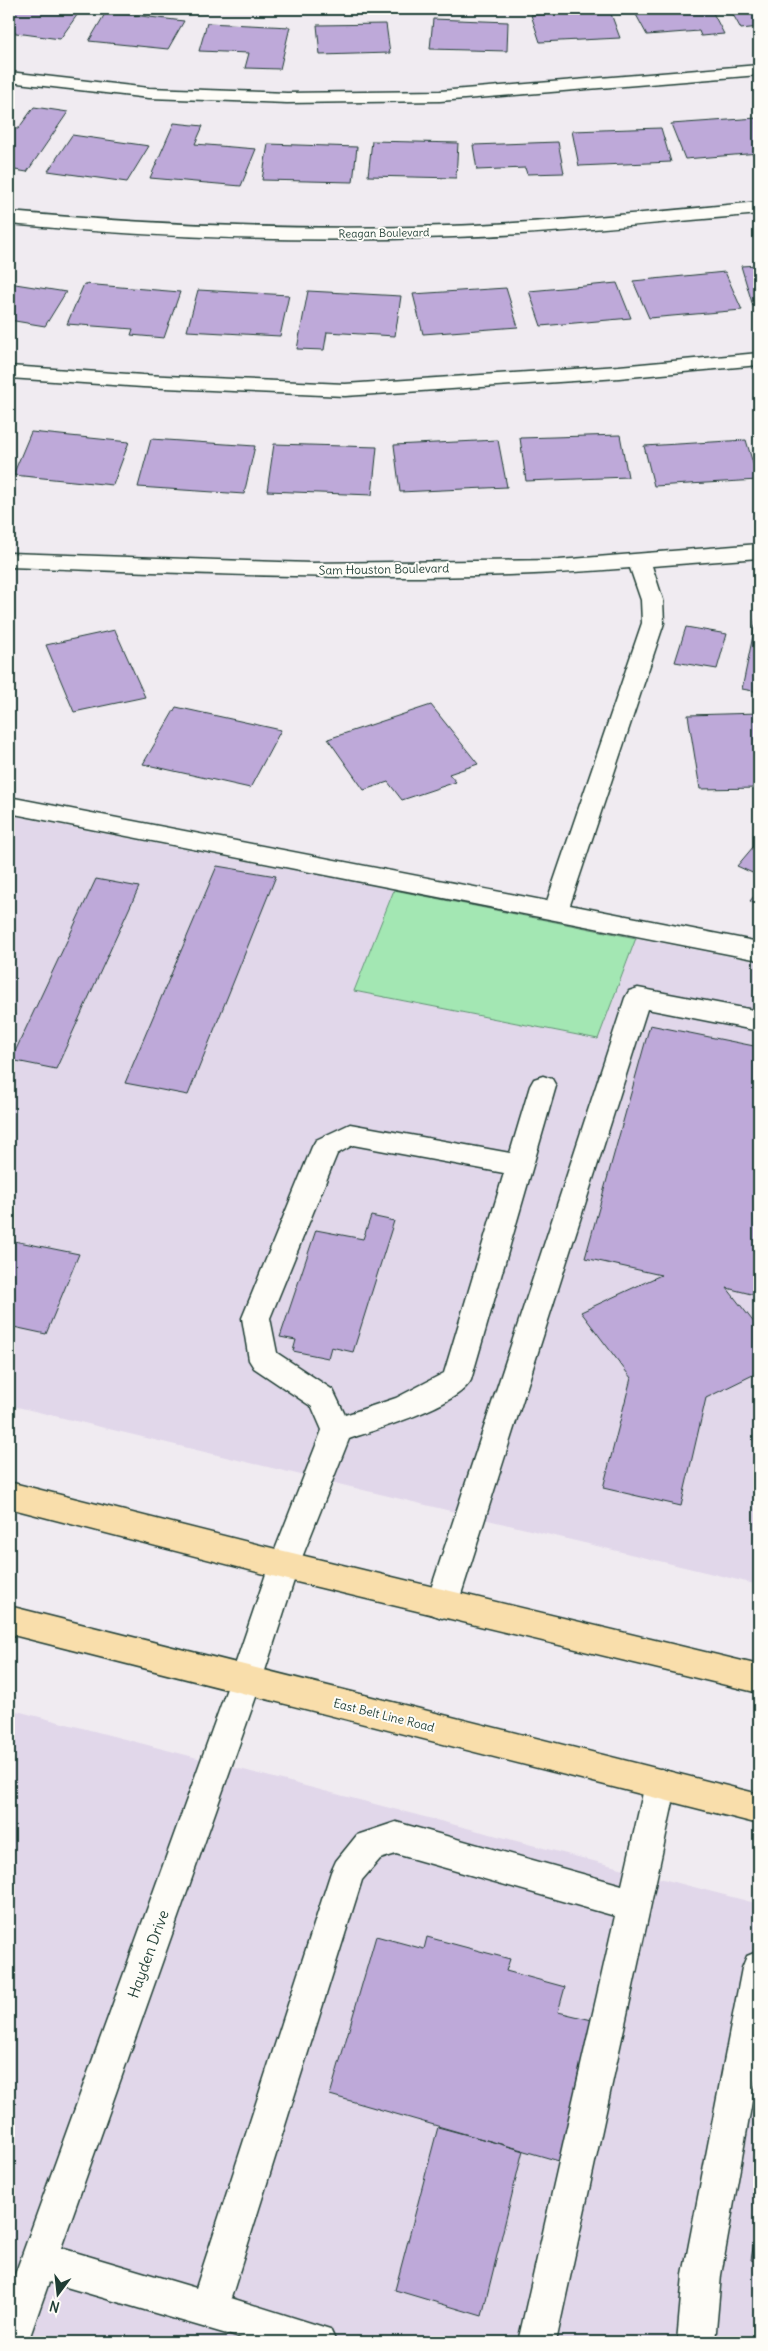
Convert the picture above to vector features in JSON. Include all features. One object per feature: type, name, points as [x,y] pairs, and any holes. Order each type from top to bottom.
[{"type":"main road","points":[[9,1495],[442,1604],[758,1674]]},
{"type":"main road","name":"East Belt Line Road","points":[[9,1620],[759,1809]]},
{"type":"street","points":[[9,77],[149,93],[287,98],[440,96],[759,70]]},
{"type":"street","name":"Reagan Boulevard","points":[[9,218],[86,225],[224,233],[413,233],[589,224],[759,208]]},
{"type":"street","points":[[9,372],[143,381],[345,390],[619,372],[759,359]]},
{"type":"street","name":"Sam Houston Boulevard","points":[[9,560],[311,570],[559,567],[759,551]]},
{"type":"street","points":[[556,910],[653,623],[652,600],[639,561]]},
{"type":"street","points":[[9,805],[759,951]]},
{"type":"street","points":[[442,1604],[638,998],[759,1020]]},
{"type":"street","points":[[518,1165],[350,1134],[326,1147],[256,1318],[264,1360],[323,1399],[337,1430],[406,1407],[456,1380],[518,1165],[543,1086]]},
{"type":"street","name":"Hayden Drive","points":[[9,2342],[246,1680],[284,1565],[337,1430]]},
{"type":"street","points":[[537,2342],[661,1784]]},
{"type":"street","points":[[208,2310],[348,1872],[369,1846],[396,1838],[634,1905]]},
{"type":"street","points":[[696,2342],[702,2276],[759,1968]]},
{"type":"street","points":[[38,2260],[317,2342]]},
{"type":"shaded area","points":[[9,815],[394,890],[354,991],[598,1039],[636,938],[759,962],[759,1585],[9,1405]]},
{"type":"shaded area","points":[[9,1709],[759,1904],[759,2342],[9,2342]]},
{"type":"green space","points":[[394,890],[636,938],[598,1039],[354,991]]},
{"type":"building","points":[[9,9],[63,9],[80,11],[60,39],[9,32]]},
{"type":"building","points":[[633,9],[711,9],[724,34],[701,36],[699,31],[647,35]]},
{"type":"building","points":[[730,9],[759,9],[759,27],[741,29]]},
{"type":"building","points":[[610,11],[620,38],[540,42],[531,15]]},
{"type":"building","points":[[106,12],[184,21],[168,49],[89,41]]},
{"type":"building","points":[[433,19],[508,22],[507,51],[430,49]]},
{"type":"building","points":[[207,23],[290,27],[280,69],[245,68],[249,53],[199,51]]},
{"type":"building","points":[[386,24],[390,53],[320,55],[317,25]]},
{"type":"building","points":[[34,107],[68,112],[27,172],[9,169],[9,128],[18,129]]},
{"type":"building","points":[[757,118],[759,153],[685,159],[671,124]]},
{"type":"building","points":[[174,123],[203,126],[195,144],[256,149],[241,186],[150,178]]},
{"type":"building","points":[[661,128],[671,162],[579,166],[572,131]]},
{"type":"building","points":[[72,135],[149,146],[127,182],[48,171]]},
{"type":"building","points":[[372,141],[458,143],[456,178],[368,176]]},
{"type":"building","points":[[558,142],[564,173],[527,174],[525,168],[477,170],[473,145]]},
{"type":"building","points":[[268,144],[357,147],[353,182],[262,180]]},
{"type":"building","points":[[759,265],[759,306],[753,306],[741,266]]},
{"type":"building","points":[[725,272],[742,310],[649,318],[633,281]]},
{"type":"building","points":[[9,283],[66,292],[45,326],[9,320]]},
{"type":"building","points":[[617,283],[631,318],[541,326],[529,291]]},
{"type":"building","points":[[84,284],[180,292],[164,338],[131,335],[133,329],[67,324]]},
{"type":"building","points":[[506,288],[518,327],[423,334],[413,294]]},
{"type":"building","points":[[198,290],[289,295],[280,336],[187,331]]},
{"type":"building","points":[[308,291],[401,296],[395,336],[327,332],[324,350],[297,349]]},
{"type":"building","points":[[31,432],[129,442],[113,485],[13,475]]},
{"type":"building","points":[[620,435],[628,477],[526,481],[520,438]]},
{"type":"building","points":[[151,439],[255,446],[244,494],[138,487]]},
{"type":"building","points":[[498,440],[507,487],[400,492],[394,445]]},
{"type":"building","points":[[746,440],[758,480],[654,486],[644,446]]},
{"type":"building","points":[[274,444],[377,447],[372,495],[267,491]]},
{"type":"building","points":[[757,616],[759,616],[759,692],[742,689]]},
{"type":"building","points":[[686,627],[727,634],[717,669],[675,662]]},
{"type":"building","points":[[115,630],[145,697],[74,712],[46,645]]},
{"type":"building","points":[[431,705],[478,764],[449,774],[456,782],[402,800],[388,782],[364,790],[328,739]]},
{"type":"building","points":[[176,707],[281,730],[250,788],[143,764]]},
{"type":"building","points":[[759,713],[759,788],[700,789],[688,715]]},
{"type":"building","points":[[759,840],[759,876],[737,866]]},
{"type":"building","points":[[217,866],[276,876],[188,1095],[125,1083]]},
{"type":"building","points":[[96,879],[139,887],[56,1069],[11,1060]]},
{"type":"building","points":[[759,890],[759,905],[750,901]]},
{"type":"building","points":[[650,1025],[759,1047],[759,1296],[727,1288],[759,1329],[759,1372],[706,1398],[681,1506],[603,1488],[631,1378],[581,1312],[661,1275],[585,1258]]},
{"type":"building","points":[[371,1216],[394,1221],[353,1352],[331,1347],[328,1358],[293,1351],[296,1340],[280,1337],[316,1230],[363,1239]]},
{"type":"building","points":[[9,1240],[79,1254],[46,1334],[9,1326]]},
{"type":"building","points":[[376,1936],[424,1949],[427,1937],[510,1959],[506,1971],[565,1987],[558,2012],[592,2020],[559,2161],[330,2095]]},
{"type":"building","points":[[438,2127],[523,2150],[482,2316],[395,2290]]},
{"type":"building","points":[[759,2211],[759,2262],[751,2260]]}]
